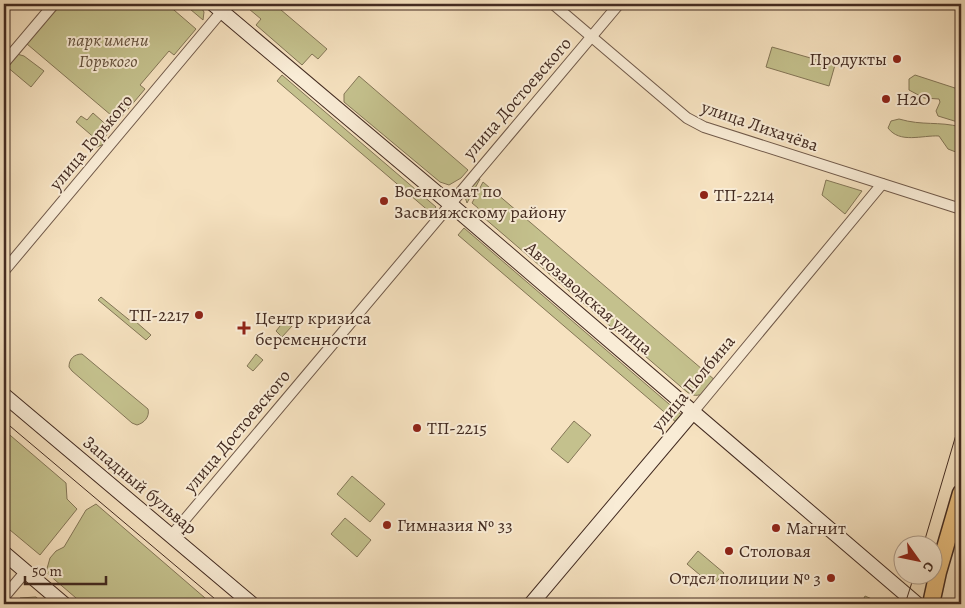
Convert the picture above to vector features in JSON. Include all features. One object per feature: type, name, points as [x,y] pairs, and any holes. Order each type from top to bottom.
[{"type":"main road","points":[[931,604],[938,572],[961,493]]},
{"type":"street","points":[[4,63],[54,4]]},
{"type":"street","name":"улица Лихачёва","points":[[553,4],[687,118],[704,127],[961,209]]},
{"type":"street","name":"улица Достоевского","points":[[171,536],[449,203],[619,4]]},
{"type":"street","name":"Автозаводская улица","points":[[217,7],[449,203],[916,604]]},
{"type":"street","name":"улица Горького","points":[[4,271],[217,7]]},
{"type":"street","name":"улица Полбина","points":[[531,604],[882,184]]},
{"type":"street","name":"Западный бульвар","points":[[4,395],[252,604]]},
{"type":"street","points":[[4,553],[64,604]]},
{"type":"street","points":[[4,597],[26,572]]},
{"type":"green space","name":"парк имени Горького","points":[[60,4],[167,4],[196,29],[174,55],[169,51],[140,85],[145,89],[118,121],[27,44]]},
{"type":"green space","points":[[184,4],[199,4],[204,12],[203,20]]},
{"type":"green space","points":[[243,4],[274,4],[327,49],[318,59],[312,54],[302,65],[256,25],[261,19]]},
{"type":"green space","points":[[772,47],[835,65],[829,86],[766,67]]},
{"type":"green space","points":[[17,54],[24,56],[44,71],[31,87],[6,66]]},
{"type":"green space","points":[[282,75],[436,207],[431,213],[277,81]]},
{"type":"green space","points":[[915,75],[961,90],[961,123],[938,116],[936,111],[940,102],[939,99],[924,98],[909,90],[909,79]]},
{"type":"green space","points":[[359,76],[468,170],[461,178],[449,185],[440,182],[344,102],[344,94]]},
{"type":"green space","points":[[93,113],[111,129],[102,141],[104,144],[97,147],[94,146],[97,140],[76,122],[81,116],[87,120]]},
{"type":"green space","points":[[899,119],[961,127],[961,154],[948,149],[939,136],[912,138],[893,133],[888,128],[891,121]]},
{"type":"green space","points":[[477,177],[480,179],[467,203],[464,194]]},
{"type":"green space","points":[[826,180],[862,191],[845,214],[822,195]]},
{"type":"green space","points":[[483,182],[716,381],[700,395],[687,392],[476,211],[478,208],[472,203]]},
{"type":"green space","points":[[464,228],[683,416],[677,423],[458,235]]},
{"type":"green space","points":[[101,297],[151,335],[146,340],[98,300]]},
{"type":"green space","points":[[285,320],[292,326],[282,337],[276,331]]},
{"type":"green space","points":[[82,354],[148,409],[148,415],[142,423],[137,425],[132,423],[72,371],[69,367],[71,359]]},
{"type":"green space","points":[[256,354],[263,360],[253,371],[247,366]]},
{"type":"green space","points":[[574,421],[591,435],[568,463],[551,449]]},
{"type":"green space","points":[[4,430],[66,483],[67,499],[77,509],[40,555],[4,525]]},
{"type":"green space","points":[[352,476],[385,504],[370,522],[337,494]]},
{"type":"green space","points":[[96,504],[212,604],[83,604],[48,574],[46,572],[50,558],[56,551],[64,547],[86,510]]},
{"type":"green space","points":[[345,518],[371,540],[357,557],[331,534]]},
{"type":"green space","points":[[698,551],[724,573],[713,586],[687,564]]},
{"type":"green space","points":[[865,596],[883,604],[861,604]]},
{"type":"green space","points":[[36,597],[44,604],[14,604],[20,598]]},
{"type":"tram line","points":[[926,536],[961,418]]},
{"type":"tram line","points":[[4,421],[221,604]]},
{"type":"tram line","points":[[905,604],[911,586]]},
{"type":"place","name":"Продукты","points":[[897,59]]},
{"type":"place","name":"H2O","points":[[886,99]]},
{"type":"place","name":"ТП-2214","points":[[704,195]]},
{"type":"place","name":"Военкомат по Засвияжскому району","points":[[384,201]]},
{"type":"place","name":"ТП-2217","points":[[199,315]]},
{"type":"place","name":"Центр кризиса беременности","points":[[244,328]]},
{"type":"place","name":"ТП-2215","points":[[417,428]]},
{"type":"place","name":"Гимназия № 33","points":[[387,525]]},
{"type":"place","name":"Магнит","points":[[776,528]]},
{"type":"place","name":"Столовая","points":[[729,551]]},
{"type":"place","name":"Отдел полиции № 3","points":[[831,578]]}]
